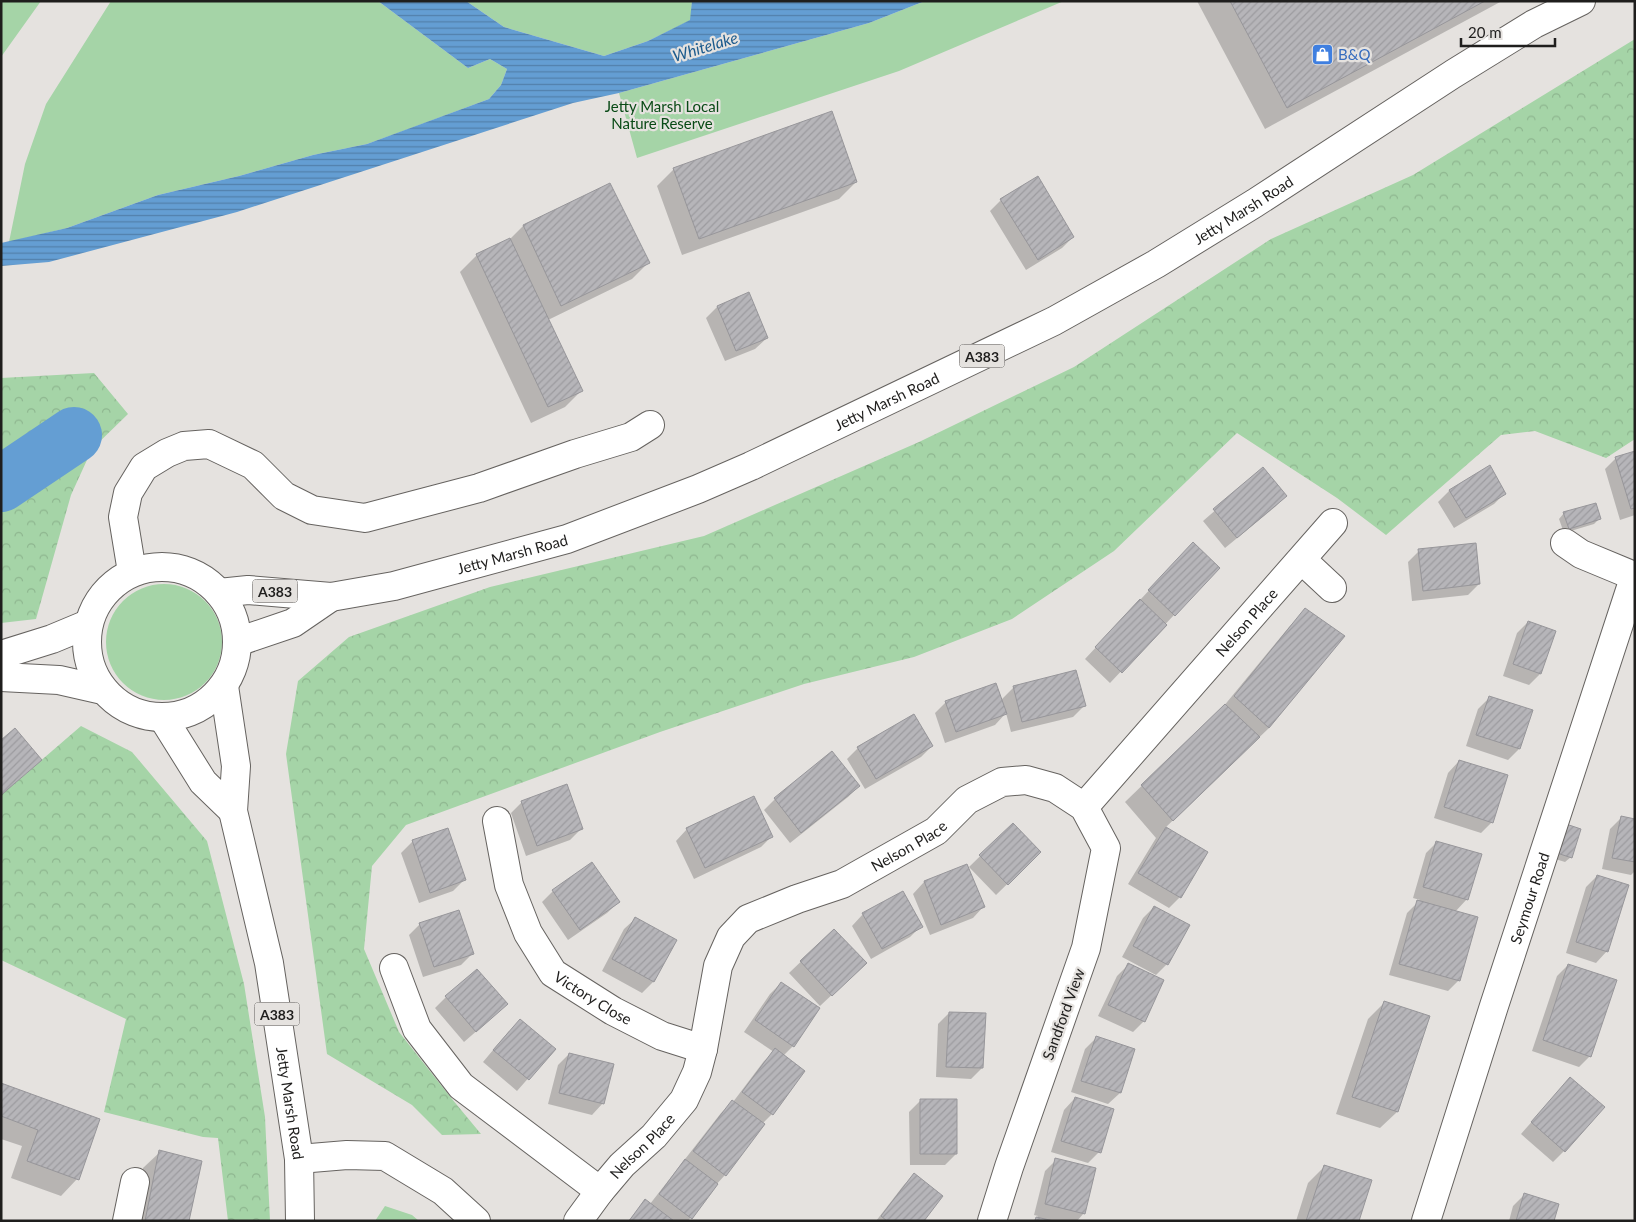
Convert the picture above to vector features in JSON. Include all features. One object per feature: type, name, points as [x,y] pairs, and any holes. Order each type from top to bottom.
[{"type":"street","name":"Jetty Marsh Road","points":[[219,593],[248,590],[331,597],[394,586],[568,539],[698,489],[751,466],[1054,321],[1156,264],[1453,74],[1534,24],[1581,1]]},
{"type":"street","points":[[132,572],[124,518],[128,493],[144,467],[167,453],[184,446],[209,444],[253,465],[284,496],[312,510],[365,518],[479,488],[575,454],[631,437],[650,425]]},
{"type":"street","name":"Nelson Place","points":[[578,1221],[622,1165],[654,1136],[684,1100],[697,1072],[703,1049],[718,966],[731,937],[748,919],[797,899],[842,884],[936,831],[967,800],[1002,782],[1026,780],[1055,788],[1084,807],[1333,523]]},
{"type":"street","name":"Seymour Road","points":[[1426,1221],[1634,576],[1581,554],[1564,543]]},
{"type":"street","points":[[1302,560],[1332,588]]},
{"type":"street","points":[[155,566],[179,568],[201,577],[219,593],[229,608],[236,624],[237,642],[234,665],[224,686],[197,709],[163,718],[146,717],[130,711],[115,702],[103,690],[88,659],[88,624],[97,603],[112,585],[132,572],[155,566]]},
{"type":"street","name":"Jetty Marsh Road","points":[[237,642],[293,623],[331,597]]},
{"type":"street","points":[[1,655],[88,624]]},
{"type":"street","points":[[1,677],[59,680],[103,690]]},
{"type":"street","name":"Jetty Marsh Road","points":[[224,686],[236,766],[233,811],[269,963],[299,1159],[300,1221]]},
{"type":"street","points":[[163,718],[204,782],[233,811]]},
{"type":"street","name":"Sandford View","points":[[992,1221],[1009,1167],[1086,948],[1106,848],[1084,807]]},
{"type":"street","name":"Victory Close","points":[[497,821],[509,885],[528,933],[553,974],[613,1011],[662,1036],[703,1049]]},
{"type":"street","points":[[394,968],[416,1029],[461,1086],[600,1191]]},
{"type":"street","points":[[299,1159],[347,1155],[385,1156],[443,1191],[476,1221]]},
{"type":"street","points":[[127,1221],[134,1182]]},
{"type":"green space","points":[[1,1],[41,1],[1,57]]},
{"type":"green space","points":[[111,1],[378,1],[468,68],[490,59],[507,69],[501,85],[489,99],[367,144],[313,155],[239,176],[158,195],[67,228],[9,242],[25,164],[46,104]]},
{"type":"green space","name":"Jetty Marsh Local Nature Reserve","points":[[466,1],[692,1],[691,20],[648,41],[604,56],[504,27]]},
{"type":"green space","name":"Jetty Marsh Local Nature Reserve","points":[[925,1],[1064,1],[899,71],[637,158],[619,93],[869,23]]},
{"type":"green space","points":[[1635,39],[1635,439],[1606,458],[1535,431],[1501,435],[1386,535],[1337,498],[1237,433],[1114,551],[1012,619],[914,657],[804,684],[660,732],[406,825],[372,866],[364,949],[399,1032],[481,1134],[442,1135],[412,1105],[327,1054],[286,754],[298,681],[349,637],[490,587],[704,536],[919,442],[1074,367],[1271,239],[1413,175]]},
{"type":"green space","points":[[94,373],[128,414],[92,449],[71,495],[36,619],[1,623],[1,378]]},
{"type":"green space","points":[[164,584],[186,588],[196,593],[205,601],[213,610],[218,620],[222,642],[218,664],[213,674],[205,683],[196,691],[186,696],[164,700],[142,696],[132,691],[123,683],[115,674],[110,664],[106,642],[110,620],[115,610],[123,601],[132,593],[142,588]]},
{"type":"green space","points":[[81,726],[132,752],[207,841],[244,984],[265,1117],[270,1221],[228,1221],[218,1138],[203,1137],[104,1112],[126,1019],[1,960],[1,795]]},
{"type":"green space","points":[[385,1206],[412,1215],[419,1221],[375,1221]]},
{"type":"water","name":"Whitelake","points":[[378,1],[466,1],[504,27],[604,56],[648,41],[690,20],[692,1],[925,1],[869,23],[619,93],[573,103],[237,212],[49,262],[1,266],[1,243],[67,228],[158,195],[239,176],[313,155],[367,144],[489,99],[501,85],[507,69],[490,59],[468,68]]},
{"type":"building","name":"B&Q","points":[[1230,1],[1485,1],[1287,108]]},
{"type":"building","points":[[832,111],[857,182],[699,239],[673,168]]},
{"type":"building","points":[[1038,176],[1074,237],[1038,260],[1000,199]]},
{"type":"building","points":[[610,183],[650,263],[561,306],[523,225]]},
{"type":"building","points":[[510,238],[583,391],[548,407],[476,254]]},
{"type":"building","points":[[749,292],[768,338],[736,351],[717,306]]},
{"type":"building","points":[[1635,451],[1635,508],[1631,509],[1615,457]]},
{"type":"building","points":[[1490,465],[1506,494],[1466,518],[1449,490]]},
{"type":"building","points":[[1263,467],[1287,496],[1237,538],[1213,509]]},
{"type":"building","points":[[1596,503],[1601,519],[1569,529],[1563,512]]},
{"type":"building","points":[[1193,542],[1220,568],[1175,616],[1148,590]]},
{"type":"building","points":[[1476,543],[1480,584],[1423,591],[1418,549]]},
{"type":"building","points":[[1140,599],[1167,625],[1122,673],[1095,647]]},
{"type":"building","points":[[1305,608],[1345,636],[1269,728],[1234,696]]},
{"type":"building","points":[[1528,621],[1556,631],[1541,674],[1513,664]]},
{"type":"building","points":[[1076,670],[1086,706],[1022,722],[1013,686]]},
{"type":"building","points":[[996,683],[1007,714],[956,732],[945,701]]},
{"type":"building","points":[[1489,696],[1533,710],[1520,749],[1476,735]]},
{"type":"building","points":[[1225,704],[1260,737],[1173,821],[1141,785]]},
{"type":"building","points":[[914,714],[933,746],[876,779],[857,747]]},
{"type":"building","points":[[15,728],[42,760],[1,795],[1,740]]},
{"type":"building","points":[[832,751],[860,786],[801,833],[774,798]]},
{"type":"building","points":[[1459,760],[1508,775],[1493,823],[1444,807]]},
{"type":"building","points":[[567,784],[583,829],[537,846],[521,801]]},
{"type":"building","points":[[754,796],[773,837],[705,868],[686,828]]},
{"type":"building","points":[[1621,816],[1635,819],[1635,862],[1612,858]]},
{"type":"building","points":[[1013,823],[1041,852],[1008,885],[979,855]]},
{"type":"building","points":[[1566,824],[1581,829],[1572,858],[1557,853]]},
{"type":"building","points":[[1166,827],[1208,852],[1181,898],[1138,873]]},
{"type":"building","points":[[448,828],[466,880],[430,893],[412,840]]},
{"type":"building","points":[[1436,841],[1482,854],[1468,900],[1423,887]]},
{"type":"building","points":[[592,862],[620,902],[580,930],[552,890]]},
{"type":"building","points":[[967,864],[985,907],[941,925],[924,881]]},
{"type":"building","points":[[1597,875],[1629,885],[1608,952],[1576,942]]},
{"type":"building","points":[[903,891],[923,927],[882,949],[862,913]]},
{"type":"building","points":[[1417,900],[1478,917],[1460,981],[1399,964]]},
{"type":"building","points":[[1154,906],[1190,925],[1168,965],[1133,946]]},
{"type":"building","points":[[459,910],[474,954],[434,967],[419,923]]},
{"type":"building","points":[[635,917],[677,940],[654,982],[612,959]]},
{"type":"building","points":[[834,929],[867,963],[832,996],[800,961]]},
{"type":"building","points":[[1128,963],[1164,980],[1145,1022],[1108,1005]]},
{"type":"building","points":[[1568,964],[1617,980],[1591,1057],[1543,1040]]},
{"type":"building","points":[[477,969],[508,1004],[476,1032],[445,996]]},
{"type":"building","points":[[781,982],[820,1008],[794,1047],[755,1020]]},
{"type":"building","points":[[1384,1001],[1430,1016],[1398,1112],[1352,1097]]},
{"type":"building","points":[[949,1012],[986,1013],[983,1068],[946,1067]]},
{"type":"building","points":[[520,1019],[556,1049],[529,1080],[493,1050]]},
{"type":"building","points":[[1096,1036],[1135,1049],[1121,1093],[1081,1081]]},
{"type":"building","points":[[775,1048],[805,1071],[773,1115],[742,1092]]},
{"type":"building","points":[[569,1053],[614,1064],[604,1104],[559,1093]]},
{"type":"building","points":[[1570,1077],[1605,1107],[1565,1152],[1531,1122]]},
{"type":"building","points":[[1,1083],[100,1119],[79,1180],[27,1161],[38,1130],[1,1116]]},
{"type":"building","points":[[1075,1097],[1114,1109],[1101,1153],[1061,1141]]},
{"type":"building","points":[[920,1099],[957,1099],[957,1154],[920,1154]]},
{"type":"building","points":[[732,1100],[765,1124],[726,1176],[693,1151]]},
{"type":"building","points":[[159,1150],[202,1161],[189,1221],[145,1221]]},
{"type":"building","points":[[1055,1158],[1096,1168],[1085,1214],[1045,1204]]},
{"type":"building","points":[[685,1159],[718,1184],[692,1219],[659,1194]]},
{"type":"building","points":[[1324,1165],[1372,1180],[1359,1221],[1306,1221]]},
{"type":"building","points":[[914,1173],[943,1196],[924,1221],[887,1221],[881,1216]]},
{"type":"building","points":[[1524,1193],[1559,1204],[1554,1221],[1516,1221]]},
{"type":"building","points":[[645,1199],[674,1221],[629,1221]]},
{"type":"building","points":[[1036,1217],[1054,1221],[1035,1221]]},
{"type":"waterway","points":[[1,484],[74,435]]},
{"type":"place","name":"B&Q","points":[[1322,54]]}]
